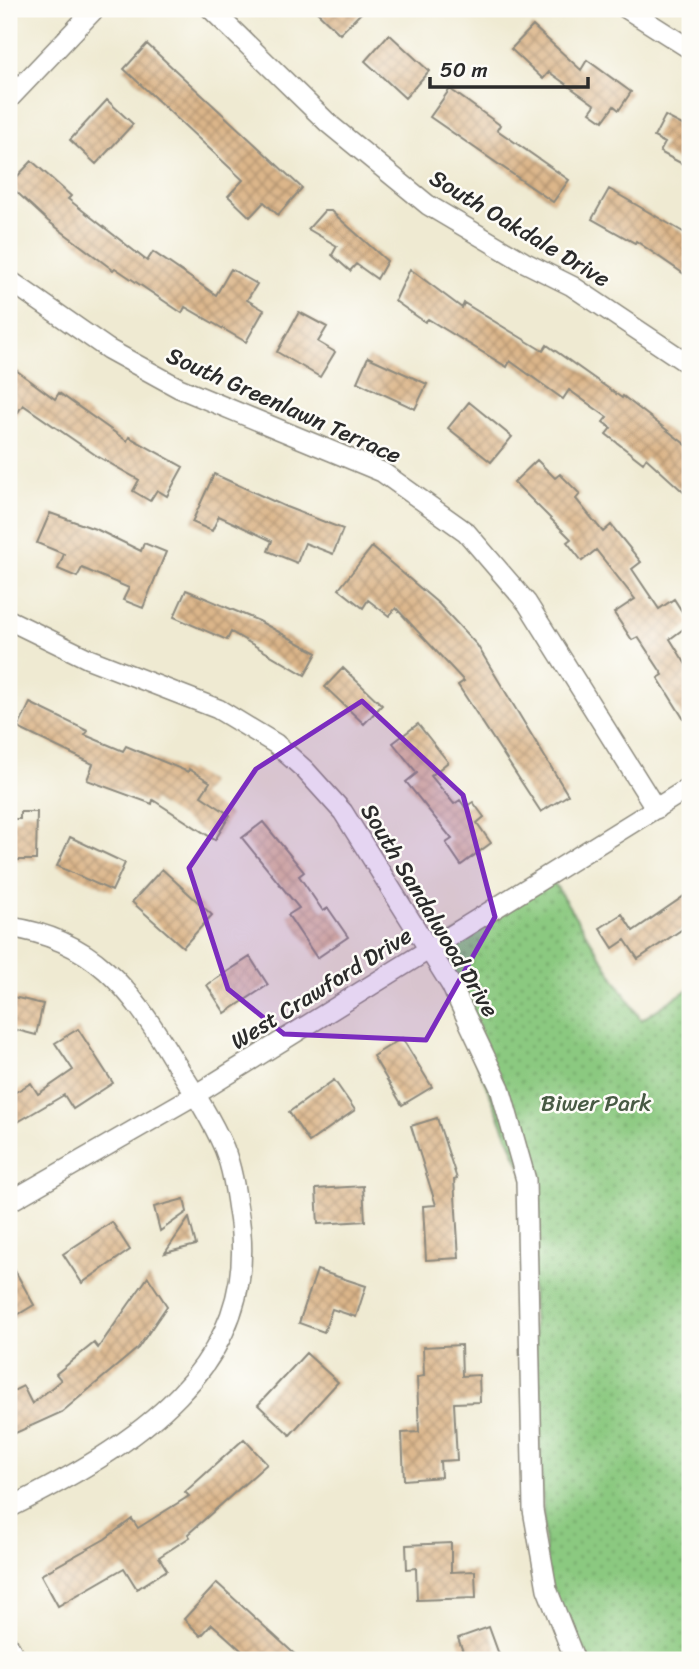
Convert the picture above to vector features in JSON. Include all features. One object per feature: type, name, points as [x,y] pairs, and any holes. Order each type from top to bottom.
[{"type":"street","points":[[9,99],[95,9]]},
{"type":"street","name":"South Oakdale Drive","points":[[211,9],[329,124],[428,205],[524,262],[572,286],[690,365]]},
{"type":"street","points":[[627,9],[690,49]]},
{"type":"street","name":"South Greenlawn Terrace","points":[[9,280],[108,349],[179,388],[382,472],[467,532],[527,603],[656,809]]},
{"type":"street","name":"South Sandalwood Drive","points":[[9,620],[89,659],[218,709],[276,744],[305,770],[343,812],[451,985],[500,1088],[526,1180],[533,1510],[547,1588],[575,1660]]},
{"type":"street","name":"West Crawford Drive","points":[[9,1202],[195,1095],[690,787]]},
{"type":"street","points":[[9,927],[29,930],[68,944],[112,973],[143,1010],[225,1149],[241,1224],[242,1255],[238,1287],[226,1328],[197,1377],[156,1418],[98,1460],[9,1508]]},
{"type":"street","points":[[9,1646],[16,1660]]},
{"type":"highlighted area","points":[[362,701],[463,795],[495,917],[426,1040],[284,1034],[228,989],[189,868],[256,769]]},
{"type":"green space","name":"Biwer Park","points":[[549,875],[641,1020],[690,988],[690,1660],[575,1660],[547,1589],[526,1180],[429,950]]},
{"type":"building","points":[[314,9],[365,9],[340,34]]},
{"type":"building","points":[[533,26],[581,70],[587,60],[631,92],[619,110],[614,106],[603,121],[590,112],[595,105],[549,72],[543,79],[511,49]]},
{"type":"building","points":[[389,34],[429,71],[405,98],[365,61]]},
{"type":"building","points":[[147,44],[302,188],[278,215],[264,202],[250,217],[228,196],[243,180],[124,69]]},
{"type":"building","points":[[450,89],[500,125],[497,130],[569,180],[553,202],[430,117]]},
{"type":"building","points":[[107,100],[133,124],[96,164],[70,140]]},
{"type":"building","points":[[665,116],[690,129],[690,168],[660,152],[665,143],[654,137]]},
{"type":"building","points":[[32,161],[71,196],[68,199],[147,261],[153,252],[216,295],[231,269],[257,284],[247,300],[264,310],[246,342],[185,307],[182,313],[115,268],[113,270],[48,221],[9,185]]},
{"type":"building","points":[[609,189],[690,236],[690,278],[636,241],[635,243],[592,219]]},
{"type":"building","points":[[324,211],[331,211],[387,261],[377,279],[356,264],[350,271],[332,255],[337,246],[308,229]]},
{"type":"building","points":[[410,269],[462,308],[464,303],[543,351],[547,345],[622,398],[623,396],[690,448],[690,498],[646,458],[643,463],[606,434],[611,428],[603,422],[607,417],[569,390],[563,399],[510,361],[507,367],[428,319],[425,322],[395,301]]},
{"type":"building","points":[[299,312],[327,327],[318,342],[335,352],[320,377],[277,352]]},
{"type":"building","points":[[368,357],[427,384],[415,409],[357,382]]},
{"type":"building","points":[[9,365],[55,399],[59,393],[127,441],[129,437],[183,467],[167,496],[157,490],[150,501],[133,491],[139,480],[97,456],[23,405],[9,425]]},
{"type":"building","points":[[469,402],[512,437],[491,462],[448,428]]},
{"type":"building","points":[[537,460],[555,478],[560,474],[580,494],[576,499],[603,532],[611,525],[641,562],[632,569],[659,609],[674,599],[690,624],[670,639],[690,671],[690,729],[658,678],[663,675],[638,637],[632,640],[614,613],[635,599],[596,550],[582,561],[567,542],[571,539],[514,482]]},
{"type":"building","points":[[214,474],[286,507],[343,529],[333,554],[305,543],[297,563],[268,551],[272,541],[219,516],[212,531],[192,522]]},
{"type":"building","points":[[50,513],[98,530],[141,551],[144,543],[166,552],[143,608],[123,600],[129,588],[82,568],[77,577],[58,569],[64,554],[37,543]]},
{"type":"building","points":[[372,547],[439,604],[477,645],[568,795],[541,812],[458,685],[464,681],[396,608],[389,616],[368,600],[363,608],[339,589]]},
{"type":"building","points":[[186,590],[259,621],[317,653],[305,675],[231,632],[227,640],[174,617]]},
{"type":"building","points":[[343,668],[382,705],[364,724],[325,687]]},
{"type":"building","points":[[30,703],[88,731],[85,735],[123,751],[126,746],[188,772],[189,769],[210,782],[201,796],[230,815],[215,840],[153,800],[152,804],[87,780],[93,764],[18,728]]},
{"type":"building","points":[[418,724],[448,762],[431,776],[454,804],[460,800],[465,807],[473,802],[484,817],[477,823],[491,843],[461,865],[446,843],[452,839],[406,782],[417,773],[393,743]]},
{"type":"building","points":[[20,812],[37,812],[36,860],[11,860],[9,819],[20,819]]},
{"type":"building","points":[[263,822],[304,872],[299,876],[323,911],[328,908],[348,937],[317,958],[288,915],[299,908],[242,838]]},
{"type":"building","points":[[70,837],[125,863],[112,891],[57,866]]},
{"type":"building","points":[[162,869],[212,915],[183,947],[132,902]]},
{"type":"building","points":[[690,892],[690,924],[638,959],[625,940],[613,948],[600,928],[622,914],[633,931]]},
{"type":"building","points":[[250,957],[268,985],[225,1013],[207,985]]},
{"type":"building","points":[[9,996],[43,1004],[36,1035],[9,1028]]},
{"type":"building","points":[[78,1029],[113,1083],[73,1109],[64,1095],[9,1127],[9,1096],[31,1083],[38,1094],[73,1070],[55,1043]]},
{"type":"building","points":[[402,1038],[432,1087],[402,1105],[373,1056]]},
{"type":"building","points":[[334,1080],[355,1110],[309,1142],[289,1112]]},
{"type":"building","points":[[437,1118],[457,1179],[454,1180],[459,1258],[426,1260],[423,1206],[436,1205],[411,1126]]},
{"type":"building","points":[[363,1186],[365,1221],[318,1224],[316,1189]]},
{"type":"building","points":[[184,1199],[187,1212],[160,1231],[154,1207]]},
{"type":"building","points":[[189,1218],[196,1245],[165,1253]]},
{"type":"building","points":[[112,1222],[130,1250],[82,1283],[63,1254]]},
{"type":"building","points":[[9,1260],[34,1305],[9,1320]]},
{"type":"building","points":[[317,1270],[366,1286],[356,1317],[332,1309],[324,1332],[299,1323]]},
{"type":"building","points":[[148,1277],[167,1306],[138,1348],[62,1412],[9,1436],[9,1393],[23,1386],[32,1404],[61,1380],[56,1374],[94,1343],[98,1348]]},
{"type":"building","points":[[461,1345],[462,1376],[479,1375],[480,1402],[454,1403],[457,1460],[440,1461],[441,1477],[404,1480],[402,1433],[419,1432],[417,1377],[424,1376],[423,1347]]},
{"type":"building","points":[[306,1353],[338,1382],[290,1435],[258,1405]]},
{"type":"building","points":[[244,1439],[267,1464],[188,1534],[190,1537],[159,1557],[167,1570],[137,1589],[124,1568],[58,1606],[41,1575],[105,1539],[132,1519],[138,1528],[189,1496],[185,1492]]},
{"type":"building","points":[[451,1543],[451,1572],[475,1571],[476,1598],[417,1600],[416,1568],[407,1569],[406,1545]]},
{"type":"building","points":[[217,1583],[301,1660],[252,1660],[212,1624],[201,1636],[184,1619]]},
{"type":"building","points":[[489,1627],[501,1660],[466,1660],[458,1638]]}]
